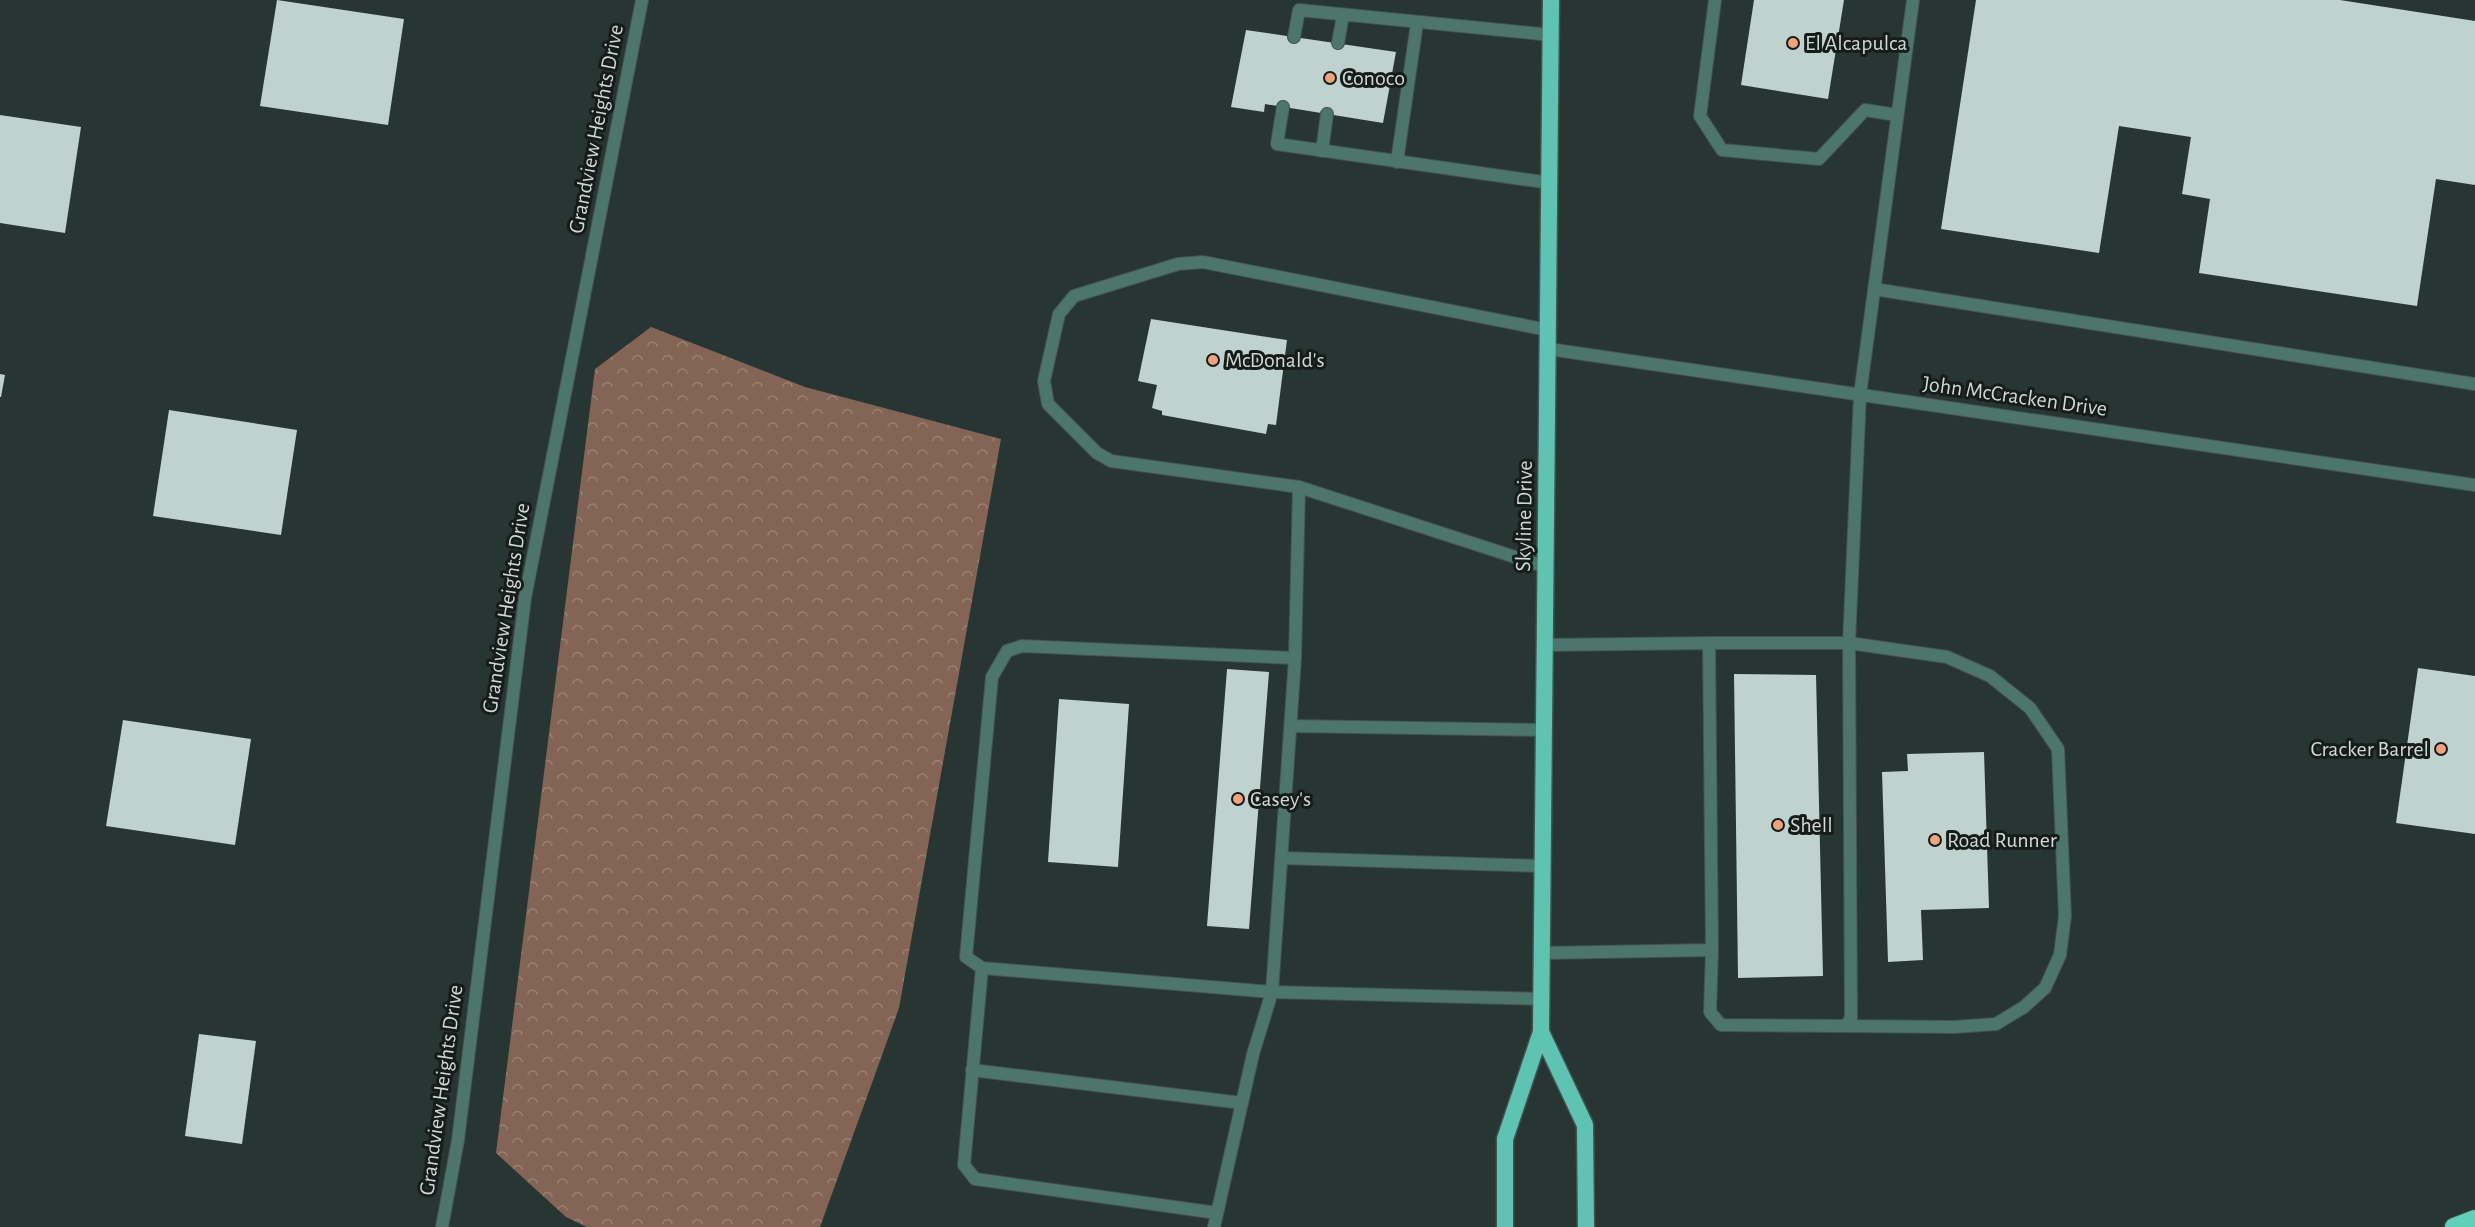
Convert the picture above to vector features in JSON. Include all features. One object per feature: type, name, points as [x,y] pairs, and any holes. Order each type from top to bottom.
[{"type":"highway","name":"Skyline Drive","points":[[1505,1227],[1504,1139],[1541,1032],[1551,0]]},
{"type":"highway","name":"Skyline Drive","points":[[1541,1032],[1585,1125],[1586,1227]]},
{"type":"highway","points":[[2454,1227],[2475,1219]]},
{"type":"street","name":"Grandview Heights Drive","points":[[442,1227],[458,1140],[525,598],[642,0]]},
{"type":"street","points":[[1715,0],[1700,116],[1722,150],[1819,159],[1865,110],[1898,115]]},
{"type":"street","points":[[1846,1026],[1851,1018],[1849,642],[1860,395],[1913,0]]},
{"type":"street","points":[[1294,37],[1299,10],[1551,35]]},
{"type":"street","points":[[1338,43],[1342,15]]},
{"type":"street","points":[[1397,162],[1417,22]]},
{"type":"street","points":[[1283,107],[1277,144],[1550,183]]},
{"type":"street","points":[[1322,151],[1327,114]]},
{"type":"street","points":[[1546,567],[1299,488],[1111,461],[1097,453],[1048,404],[1044,381],[1059,314],[1074,296],[1178,264],[1203,262],[1548,330]]},
{"type":"street","points":[[1874,289],[2475,384]]},
{"type":"street","name":"John McCracken Drive","points":[[1549,349],[2475,485]]},
{"type":"street","points":[[1214,1227],[1253,1054],[1272,992],[1295,658],[1299,488]]},
{"type":"street","points":[[1545,645],[1849,642],[1947,657],[1990,676],[2030,708],[2058,749],[2065,916],[2060,955],[2045,988],[2024,1007],[1996,1023],[1954,1027],[1721,1025],[1710,1012],[1712,950],[1709,644]]},
{"type":"street","points":[[1295,658],[1022,646],[1007,651],[992,676],[966,957],[982,968],[1272,992],[1541,999]]},
{"type":"street","points":[[1291,726],[1545,730]]},
{"type":"street","points":[[1282,858],[1543,866]]},
{"type":"street","points":[[1542,953],[1712,950]]},
{"type":"street","points":[[982,968],[964,1165],[975,1179],[1217,1213]]},
{"type":"street","points":[[972,1070],[1242,1103]]},
{"type":"green space","points":[[651,327],[805,387],[1001,439],[899,1008],[820,1227],[587,1227],[566,1217],[496,1153],[595,369]]},
{"type":"building","points":[[277,0],[404,19],[388,125],[260,106]]},
{"type":"building","name":"El Alcapulca","points":[[1754,0],[1844,0],[1828,99],[1741,85]]},
{"type":"building","points":[[1976,0],[2340,0],[2475,21],[2475,185],[2436,179],[2417,306],[2199,273],[2210,199],[2182,194],[2191,137],[2119,126],[2099,253],[1941,229]]},
{"type":"building","name":"Conoco","points":[[1246,30],[1396,52],[1383,123],[1265,104],[1264,112],[1231,107]]},
{"type":"building","points":[[0,115],[81,127],[65,233],[0,223]]},
{"type":"building","name":"McDonald's","points":[[1151,319],[1287,340],[1276,425],[1268,424],[1266,434],[1162,415],[1162,411],[1152,408],[1157,385],[1138,381]]},
{"type":"building","points":[[0,374],[5,375],[1,397],[0,397]]},
{"type":"building","points":[[169,410],[297,430],[281,535],[153,516]]},
{"type":"building","name":"Cracker Barrel","points":[[2418,668],[2475,676],[2475,834],[2396,823]]},
{"type":"building","name":"Casey's","points":[[1227,669],[1269,672],[1249,929],[1207,926]]},
{"type":"building","name":"Shell","points":[[1734,674],[1816,675],[1823,976],[1738,978]]},
{"type":"building","points":[[1059,699],[1129,704],[1118,867],[1048,862]]},
{"type":"building","points":[[123,720],[251,739],[235,845],[106,826]]},
{"type":"building","name":"Road Runner","points":[[1984,752],[1989,908],[1921,910],[1923,960],[1888,962],[1882,772],[1908,771],[1907,754]]},
{"type":"building","points":[[199,1034],[256,1041],[242,1144],[185,1136]]},
{"type":"place","name":"El Alcapulca","points":[[1793,43]]},
{"type":"place","name":"Conoco","points":[[1330,78]]},
{"type":"place","name":"McDonald's","points":[[1213,360]]},
{"type":"place","name":"Cracker Barrel","points":[[2441,749]]},
{"type":"place","name":"Casey's","points":[[1238,799]]},
{"type":"place","name":"Shell","points":[[1778,825]]},
{"type":"place","name":"Road Runner","points":[[1935,840]]}]
